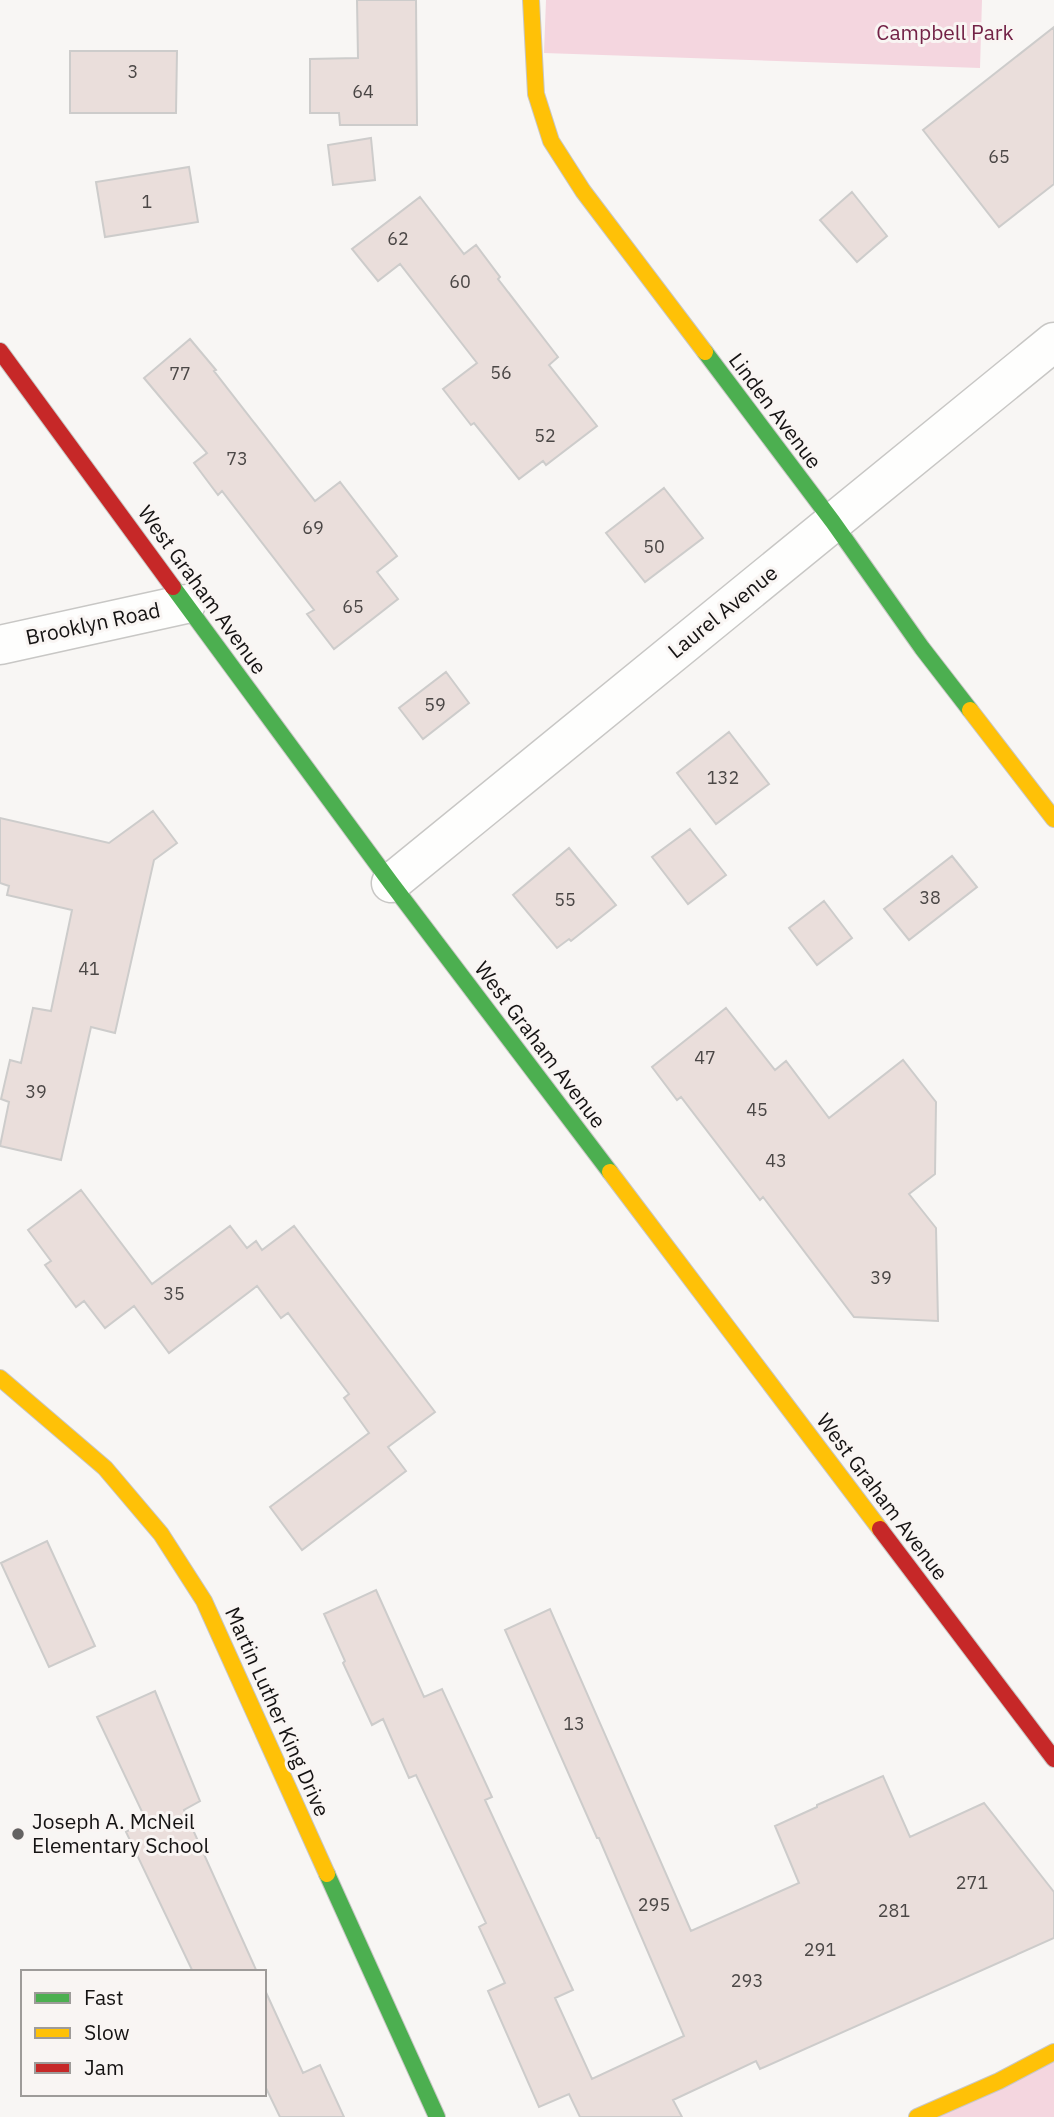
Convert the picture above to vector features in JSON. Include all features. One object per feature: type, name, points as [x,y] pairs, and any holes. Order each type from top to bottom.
[{"type":"street","name":"Linden Avenue","points":[[531,0],[536,94],[551,141],[583,191],[833,522],[922,648],[1054,820]]},
{"type":"street","name":"Laurel Avenue","points":[[391,883],[1054,342]]},
{"type":"street","name":"West Graham Avenue","points":[[0,351],[391,883],[1054,1759]]},
{"type":"street","name":"Brooklyn Road","points":[[0,645],[186,604]]},
{"type":"street","name":"Martin Luther King Drive","points":[[0,1378],[105,1468],[161,1534],[204,1601],[437,2117]]},
{"type":"street","points":[[917,2117],[999,2081],[1054,2052]]},
{"type":"green space","name":"Campbell Park","points":[[546,0],[982,0],[980,68],[544,53]]},
{"type":"green space","points":[[1054,2052],[1054,2117],[918,2117]]},
{"type":"building","points":[[357,0],[416,0],[417,125],[340,125],[339,113],[310,113],[310,59],[358,58]]},
{"type":"building","points":[[1054,27],[1054,184],[999,227],[923,130]]},
{"type":"building","points":[[70,51],[177,51],[176,113],[70,113]]},
{"type":"building","points":[[371,138],[375,180],[333,185],[328,145]]},
{"type":"building","points":[[189,167],[198,222],[105,237],[96,182]]},
{"type":"building","points":[[852,192],[887,236],[857,262],[820,220]]},
{"type":"building","points":[[420,197],[464,254],[476,245],[500,277],[498,279],[558,357],[549,365],[597,426],[546,465],[543,461],[519,479],[443,389],[477,363],[400,264],[378,281],[352,249]]},
{"type":"building","points":[[190,339],[315,501],[340,482],[397,556],[377,572],[398,599],[334,649],[307,614],[314,610],[222,491],[218,495],[194,463],[207,453],[144,378]]},
{"type":"building","points":[[664,488],[703,538],[645,582],[606,533]]},
{"type":"building","points":[[446,672],[469,703],[423,739],[399,708]]},
{"type":"building","points":[[729,732],[769,784],[716,824],[677,773]]},
{"type":"building","points":[[153,811],[177,843],[154,860],[115,1033],[91,1027],[61,1160],[0,1146],[9,1102],[1,1099],[10,1060],[21,1063],[33,1008],[51,1011],[72,910],[7,895],[9,886],[0,883],[0,818],[109,843]]},
{"type":"building","points":[[690,829],[726,875],[688,904],[652,857]]},
{"type":"building","points":[[569,848],[616,905],[571,941],[569,939],[557,948],[513,895]]},
{"type":"building","points":[[952,856],[977,887],[909,940],[884,909]]},
{"type":"building","points":[[824,901],[852,938],[817,965],[789,928]]},
{"type":"building","points":[[726,1008],[775,1070],[786,1061],[829,1118],[903,1060],[936,1102],[935,1174],[909,1194],[936,1228],[938,1321],[854,1317],[763,1197],[760,1200],[681,1097],[677,1100],[652,1067]]},
{"type":"building","points":[[81,1190],[152,1284],[230,1226],[247,1248],[256,1241],[262,1250],[294,1226],[435,1412],[388,1447],[406,1471],[302,1550],[270,1507],[369,1433],[344,1398],[349,1394],[288,1313],[281,1318],[257,1286],[169,1353],[134,1306],[105,1328],[84,1301],[76,1307],[45,1265],[51,1261],[28,1230]]},
{"type":"building","points":[[47,1541],[95,1646],[49,1667],[1,1563]]},
{"type":"building","points":[[376,1590],[424,1697],[442,1689],[492,1797],[485,1800],[573,1990],[555,1998],[592,2079],[684,2036],[599,1838],[505,1630],[550,1609],[691,1931],[799,1883],[775,1826],[883,1776],[910,1837],[984,1803],[1054,1892],[1054,1938],[760,2069],[756,2061],[673,2100],[682,2117],[580,2117],[569,2094],[539,2107],[488,1991],[505,1983],[479,1927],[486,1923],[416,1775],[409,1778],[383,1719],[372,1725],[324,1614]]},
{"type":"building","points":[[155,1691],[200,1801],[184,1810],[256,1970],[192,1970],[126,1832],[146,1820],[97,1717]]},
{"type":"building","points":[[266,1992],[303,2073],[320,2065],[344,2117],[280,2117],[266,2088]]},
{"type":"traffic: fast","points":[[705,352],[970,710]]},
{"type":"traffic: fast","points":[[173,587],[391,883],[610,1172]]},
{"type":"traffic: fast","points":[[327,1874],[437,2117]]},
{"type":"traffic: slow","points":[[531,0],[536,94],[551,141],[583,191],[705,352]]},
{"type":"traffic: slow","points":[[970,710],[1054,819]]},
{"type":"traffic: slow","points":[[610,1172],[880,1529]]},
{"type":"traffic: slow","points":[[0,1378],[105,1468],[161,1534],[204,1601],[327,1874]]},
{"type":"traffic: slow","points":[[917,2117],[999,2081],[1054,2052]]},
{"type":"traffic: jam","points":[[0,351],[173,587]]},
{"type":"traffic: jam","points":[[880,1529],[1054,1759]]},
{"type":"place","name":"Joseph A. McNeil Elementary School","points":[[18,1834]]}]
